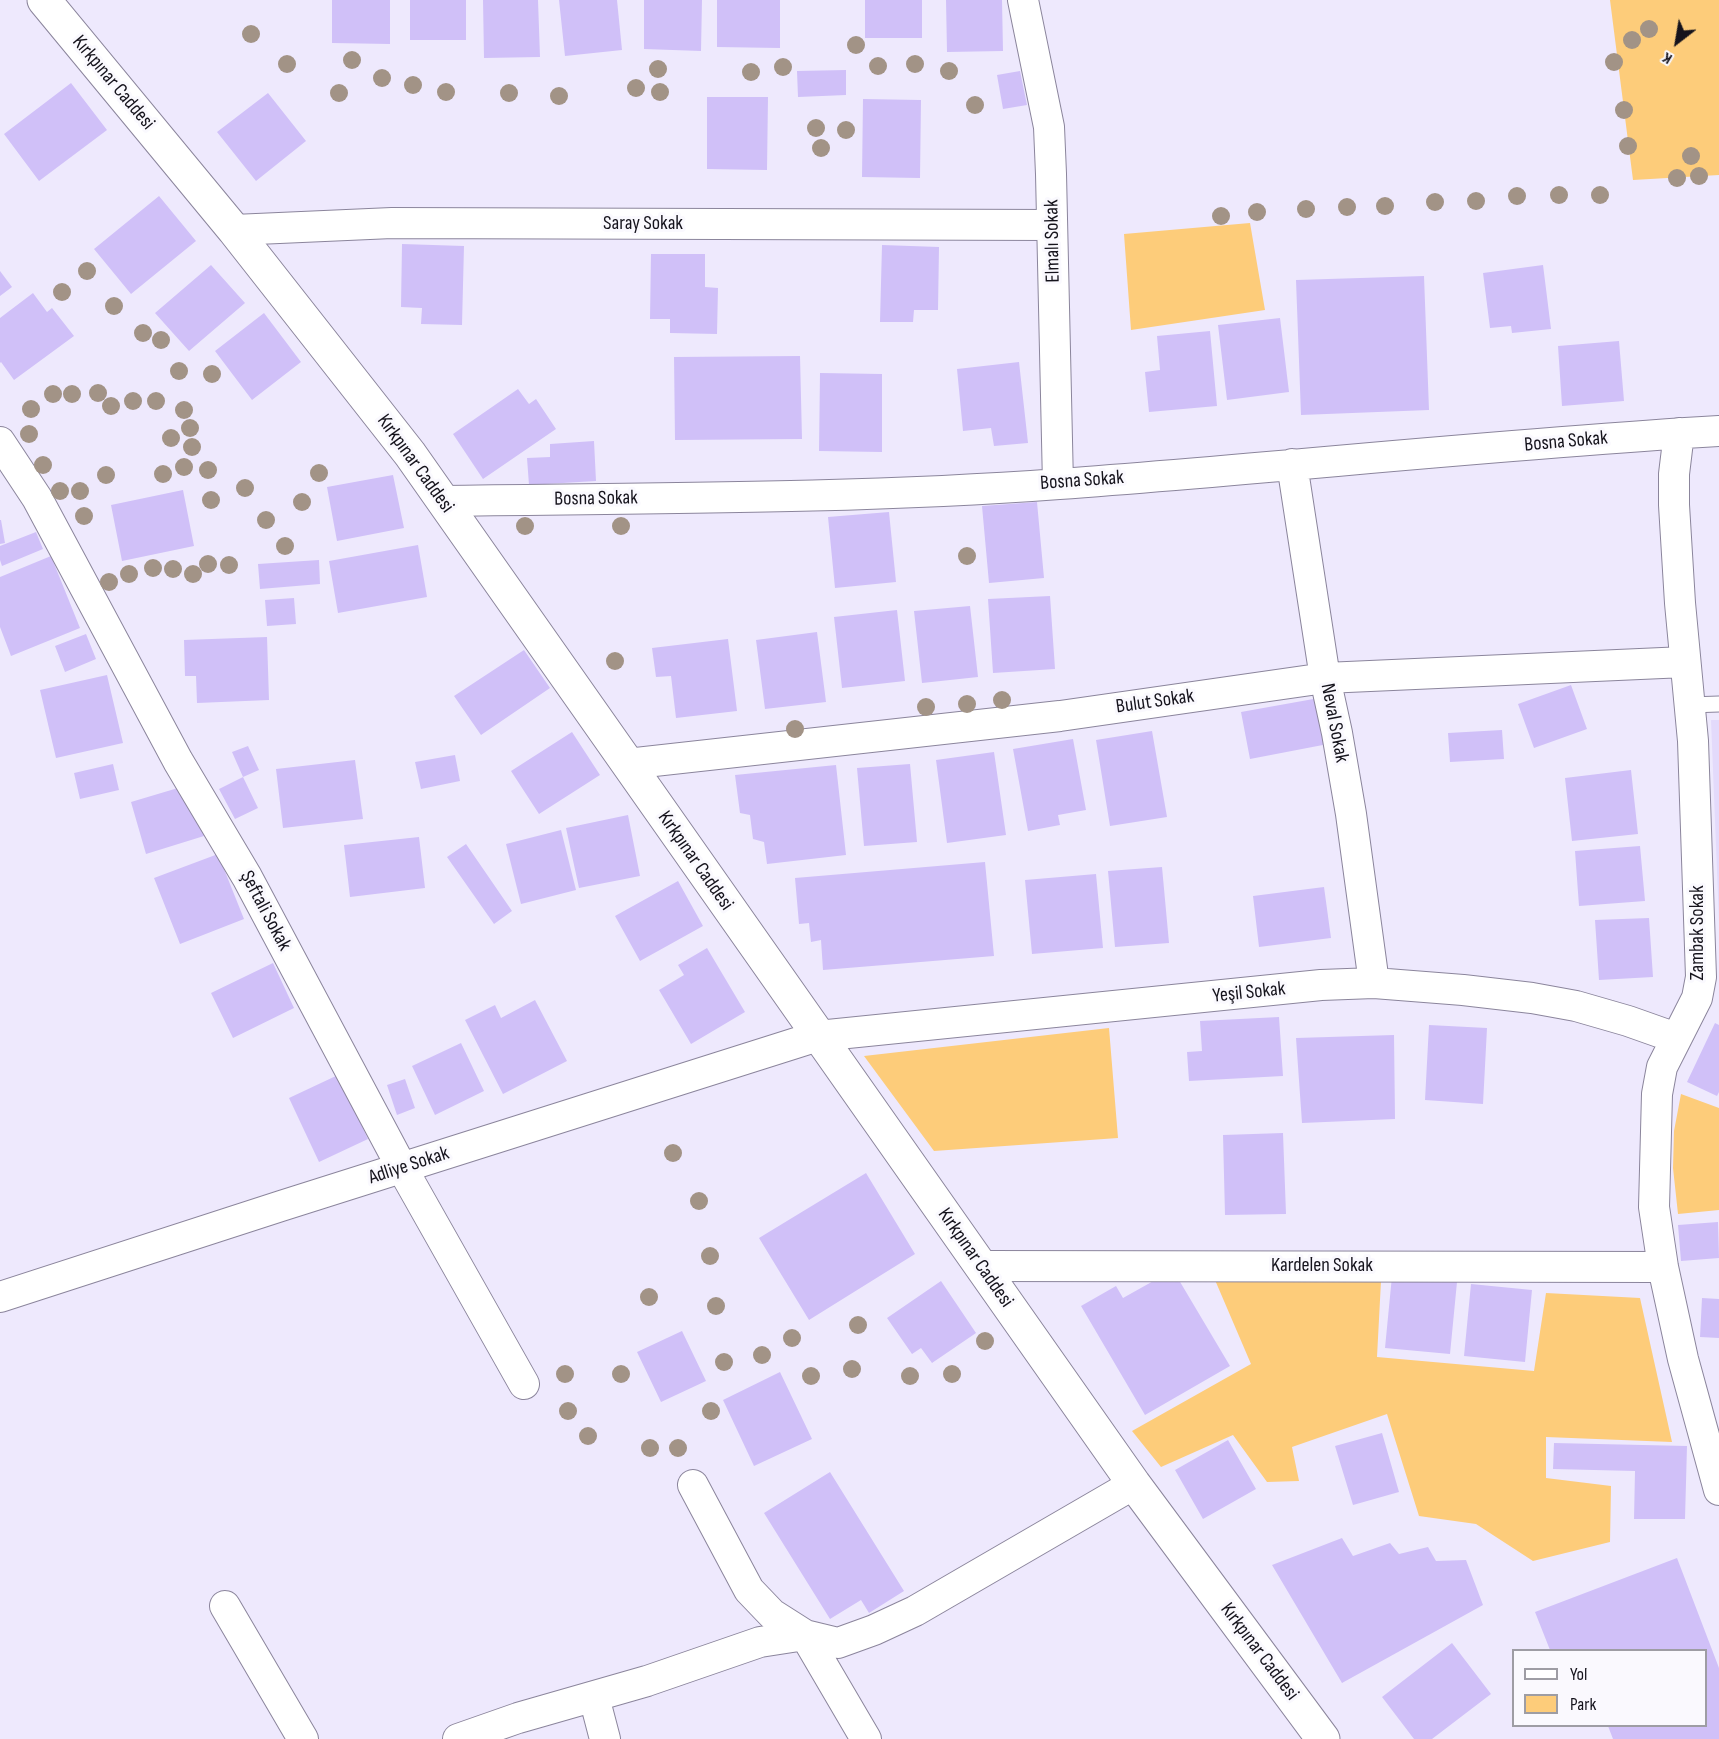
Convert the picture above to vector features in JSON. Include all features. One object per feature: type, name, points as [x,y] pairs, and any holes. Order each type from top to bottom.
[{"type":"street","name":"Kırkpınar Caddesi","points":[[44,0],[234,230],[410,454],[1134,1484],[1323,1739]]},
{"type":"street","name":"Elmalı Sokak","points":[[1023,0],[1049,127],[1058,484]]},
{"type":"street","name":"Saray Sokak","points":[[234,230],[392,223],[1052,225]]},
{"type":"street","name":"Bosna Sokak","points":[[442,501],[899,493],[1058,484],[1719,431]]},
{"type":"street","name":"Zambak Sokak","points":[[1679,433],[1674,474],[1674,505],[1685,662],[1705,704],[1693,741],[1701,977],[1697,998],[1662,1067],[1657,1094],[1654,1207],[1663,1267],[1683,1359],[1719,1490]]},
{"type":"street","name":"Şeftali Sokak","points":[[0,442],[37,498],[178,761],[247,877],[402,1168],[524,1384]]},
{"type":"street","name":"Neval Sokak","points":[[1292,464],[1325,678],[1351,814],[1374,982]]},
{"type":"street","name":"Bulut Sokak","points":[[627,764],[1060,716],[1325,678],[1685,662]]},
{"type":"street","name":"Yeşil Sokak","points":[[818,1036],[1374,982],[1463,990],[1576,1006],[1676,1038]]},
{"type":"street","name":"Adliye Sokak","points":[[0,1297],[818,1036]]},
{"type":"street","name":"Kardelen Sokak","points":[[981,1266],[1663,1267]]},
{"type":"street","points":[[693,1485],[749,1590],[772,1614],[805,1635],[838,1643],[874,1630],[915,1611],[1134,1484]]},
{"type":"street","points":[[225,1606],[303,1739]]},
{"type":"street","points":[[458,1739],[518,1718],[647,1682],[760,1642],[805,1635]]},
{"type":"street","points":[[805,1635],[866,1739]]},
{"type":"street","points":[[594,1696],[605,1739]]},
{"type":"shaded area","points":[[1711,720],[1719,720],[1719,921]]},
{"type":"green space","points":[[1610,0],[1719,0],[1719,175],[1633,180]]},
{"type":"green space","points":[[1250,223],[1265,310],[1131,330],[1124,234]]},
{"type":"green space","points":[[1109,1028],[1118,1138],[934,1151],[864,1056]]},
{"type":"green space","points":[[1681,1094],[1719,1108],[1719,1210],[1678,1214],[1673,1168],[1674,1131]]},
{"type":"green space","points":[[1215,1280],[1381,1281],[1377,1357],[1534,1371],[1546,1293],[1640,1298],[1672,1442],[1546,1437],[1546,1478],[1611,1486],[1610,1542],[1533,1561],[1476,1524],[1419,1516],[1387,1414],[1292,1447],[1299,1481],[1267,1482],[1233,1435],[1161,1467],[1132,1431],[1251,1364]]},
{"type":"building","points":[[332,0],[390,0],[390,44],[332,43]]},
{"type":"building","points":[[410,0],[466,0],[466,40],[410,40]]},
{"type":"building","points":[[483,0],[538,0],[540,57],[484,58]]},
{"type":"building","points":[[559,0],[617,0],[622,50],[565,56]]},
{"type":"building","points":[[644,0],[702,0],[701,51],[644,49]]},
{"type":"building","points":[[717,0],[780,0],[780,48],[717,47]]},
{"type":"building","points":[[865,0],[922,0],[922,38],[865,38]]},
{"type":"building","points":[[946,0],[1002,0],[1003,51],[947,52]]},
{"type":"building","points":[[846,70],[846,95],[798,97],[797,71]]},
{"type":"building","points":[[1020,71],[1027,105],[1003,109],[997,75]]},
{"type":"building","points":[[71,83],[107,130],[39,181],[4,134]]},
{"type":"building","points":[[268,93],[306,141],[256,181],[217,132]]},
{"type":"building","points":[[707,97],[768,97],[767,170],[707,169]]},
{"type":"building","points":[[863,99],[921,100],[920,178],[862,177]]},
{"type":"building","points":[[159,196],[196,241],[131,294],[94,249]]},
{"type":"building","points":[[402,244],[464,246],[462,325],[421,324],[422,308],[401,307]]},
{"type":"building","points":[[882,245],[939,247],[938,310],[914,310],[913,322],[880,322]]},
{"type":"building","points":[[651,254],[705,254],[705,287],[718,288],[717,334],[670,333],[670,319],[650,319]]},
{"type":"building","points":[[211,265],[245,303],[189,351],[155,313]]},
{"type":"building","points":[[1543,265],[1551,329],[1512,333],[1511,326],[1490,328],[1483,273]]},
{"type":"building","points":[[0,271],[12,287],[0,296]]},
{"type":"building","points":[[1424,276],[1429,410],[1301,415],[1296,280]]},
{"type":"building","points":[[33,293],[47,312],[52,308],[74,336],[14,380],[0,363],[0,318]]},
{"type":"building","points":[[264,313],[301,362],[252,400],[215,351]]},
{"type":"building","points":[[1280,318],[1289,392],[1227,400],[1218,325]]},
{"type":"building","points":[[1210,331],[1217,406],[1149,412],[1145,372],[1160,370],[1157,336]]},
{"type":"building","points":[[1619,341],[1624,401],[1562,406],[1558,346]]},
{"type":"building","points":[[800,356],[802,439],[675,440],[674,357]]},
{"type":"building","points":[[1019,362],[1028,443],[994,446],[991,428],[963,431],[957,369]]},
{"type":"building","points":[[820,373],[882,374],[882,452],[819,451]]},
{"type":"building","points":[[518,389],[529,404],[536,399],[556,429],[483,479],[453,434]]},
{"type":"building","points":[[594,441],[596,481],[529,485],[527,458],[550,457],[550,444]]},
{"type":"building","points":[[393,475],[404,528],[337,541],[327,487]]},
{"type":"building","points":[[183,490],[194,546],[122,561],[111,505]]},
{"type":"building","points":[[1037,502],[1044,578],[989,583],[982,506]]},
{"type":"building","points":[[889,512],[896,582],[835,588],[828,517]]},
{"type":"building","points":[[0,520],[5,543],[0,544]]},
{"type":"building","points":[[36,532],[43,549],[2,566],[0,546]]},
{"type":"building","points":[[418,545],[427,597],[338,613],[329,561]]},
{"type":"building","points":[[51,556],[80,628],[11,656],[0,627],[0,577]]},
{"type":"building","points":[[319,560],[320,584],[260,589],[258,564]]},
{"type":"building","points":[[1050,596],[1055,669],[993,673],[988,599]]},
{"type":"building","points":[[294,598],[296,624],[267,626],[265,600]]},
{"type":"building","points":[[970,606],[978,677],[922,683],[914,611]]},
{"type":"building","points":[[897,610],[905,681],[842,688],[834,617]]},
{"type":"building","points":[[817,632],[826,702],[765,709],[756,640]]},
{"type":"building","points":[[86,634],[96,659],[65,672],[55,646]]},
{"type":"building","points":[[267,637],[269,700],[197,703],[196,676],[185,676],[184,640]]},
{"type":"building","points":[[728,639],[737,711],[676,718],[671,676],[656,677],[652,648]]},
{"type":"building","points":[[524,650],[550,688],[481,735],[454,696]]},
{"type":"building","points":[[107,675],[123,743],[56,758],[40,690]]},
{"type":"building","points":[[1571,685],[1587,729],[1534,748],[1518,704]]},
{"type":"building","points":[[1319,698],[1328,744],[1250,759],[1241,712]]},
{"type":"building","points":[[1502,730],[1504,759],[1450,762],[1448,733]]},
{"type":"building","points":[[1152,731],[1167,817],[1110,826],[1096,740]]},
{"type":"building","points":[[572,732],[600,775],[539,814],[511,771]]},
{"type":"building","points":[[1073,739],[1086,810],[1058,815],[1060,825],[1028,831],[1013,749]]},
{"type":"building","points":[[248,746],[259,770],[243,777],[232,752]]},
{"type":"building","points":[[994,752],[1006,835],[947,843],[936,760]]},
{"type":"building","points":[[455,755],[460,781],[421,789],[415,762]]},
{"type":"building","points":[[355,760],[363,819],[283,828],[276,769]]},
{"type":"building","points":[[113,764],[119,790],[80,799],[74,773]]},
{"type":"building","points":[[910,764],[917,842],[864,846],[857,768]]},
{"type":"building","points":[[836,765],[846,855],[767,864],[764,842],[753,839],[750,815],[740,813],[735,775]]},
{"type":"building","points":[[1631,770],[1638,834],[1572,841],[1565,778]]},
{"type":"building","points":[[243,777],[258,808],[235,819],[219,789]]},
{"type":"building","points":[[188,785],[204,836],[146,854],[131,802]]},
{"type":"building","points":[[628,815],[640,876],[579,888],[566,828]]},
{"type":"building","points":[[561,830],[576,890],[521,904],[506,844]]},
{"type":"building","points":[[419,837],[425,888],[350,897],[344,845]]},
{"type":"building","points":[[466,844],[512,911],[494,924],[447,857]]},
{"type":"building","points":[[1640,846],[1645,901],[1579,906],[1575,851]]},
{"type":"building","points":[[218,854],[244,919],[180,944],[154,878]]},
{"type":"building","points":[[985,862],[994,956],[823,970],[821,940],[811,942],[809,923],[799,924],[795,878]]},
{"type":"building","points":[[1162,867],[1169,943],[1115,947],[1108,871]]},
{"type":"building","points":[[1096,874],[1103,948],[1032,954],[1025,880]]},
{"type":"building","points":[[678,881],[703,926],[640,961],[615,916]]},
{"type":"building","points":[[1324,887],[1331,938],[1259,947],[1253,896]]},
{"type":"building","points":[[1649,918],[1653,977],[1599,980],[1595,920]]},
{"type":"building","points":[[707,948],[745,1012],[691,1044],[659,990],[684,975],[678,965]]},
{"type":"building","points":[[273,963],[294,1008],[233,1038],[211,993]]},
{"type":"building","points":[[535,1000],[567,1061],[503,1094],[465,1020],[495,1005],[501,1018]]},
{"type":"building","points":[[1279,1017],[1283,1076],[1189,1081],[1187,1052],[1202,1051],[1200,1021]]},
{"type":"building","points":[[1715,1023],[1719,1025],[1719,1092],[1717,1096],[1687,1082]]},
{"type":"building","points":[[1429,1025],[1487,1028],[1483,1104],[1425,1100]]},
{"type":"building","points":[[1394,1035],[1395,1119],[1302,1123],[1296,1038]]},
{"type":"building","points":[[461,1043],[484,1091],[435,1115],[412,1066]]},
{"type":"building","points":[[338,1075],[368,1139],[319,1162],[289,1098]]},
{"type":"building","points":[[405,1079],[415,1108],[397,1115],[387,1085]]},
{"type":"building","points":[[1283,1133],[1286,1214],[1225,1215],[1223,1135]]},
{"type":"building","points":[[866,1173],[915,1254],[809,1320],[759,1238]]},
{"type":"building","points":[[1718,1222],[1719,1258],[1681,1261],[1678,1225]]},
{"type":"building","points":[[1173,1270],[1230,1366],[1145,1415],[1081,1306],[1116,1286],[1123,1298]]},
{"type":"building","points":[[1392,1276],[1457,1282],[1450,1354],[1385,1348]]},
{"type":"building","points":[[941,1281],[976,1333],[932,1363],[921,1348],[912,1354],[887,1318]]},
{"type":"building","points":[[1471,1284],[1532,1290],[1525,1362],[1464,1356]]},
{"type":"building","points":[[1702,1298],[1719,1299],[1719,1338],[1700,1337]]},
{"type":"building","points":[[682,1331],[706,1381],[661,1402],[637,1352]]},
{"type":"building","points":[[780,1372],[812,1439],[754,1466],[723,1400]]},
{"type":"building","points":[[1382,1433],[1399,1492],[1353,1505],[1335,1446]]},
{"type":"building","points":[[1228,1440],[1256,1489],[1203,1519],[1175,1470]]},
{"type":"building","points":[[1554,1443],[1687,1446],[1685,1519],[1634,1519],[1635,1471],[1553,1469]]},
{"type":"building","points":[[830,1472],[904,1591],[869,1613],[861,1600],[830,1619],[764,1513]]},
{"type":"building","points":[[1342,1538],[1353,1556],[1390,1543],[1399,1554],[1428,1547],[1436,1561],[1466,1560],[1483,1605],[1342,1683],[1272,1565]]},
{"type":"building","points":[[1677,1558],[1719,1668],[1719,1739],[1613,1739],[1608,1727],[1707,1727],[1707,1649],[1550,1649],[1535,1612]]},
{"type":"building","points":[[1452,1643],[1491,1694],[1432,1739],[1414,1739],[1382,1697]]}]
